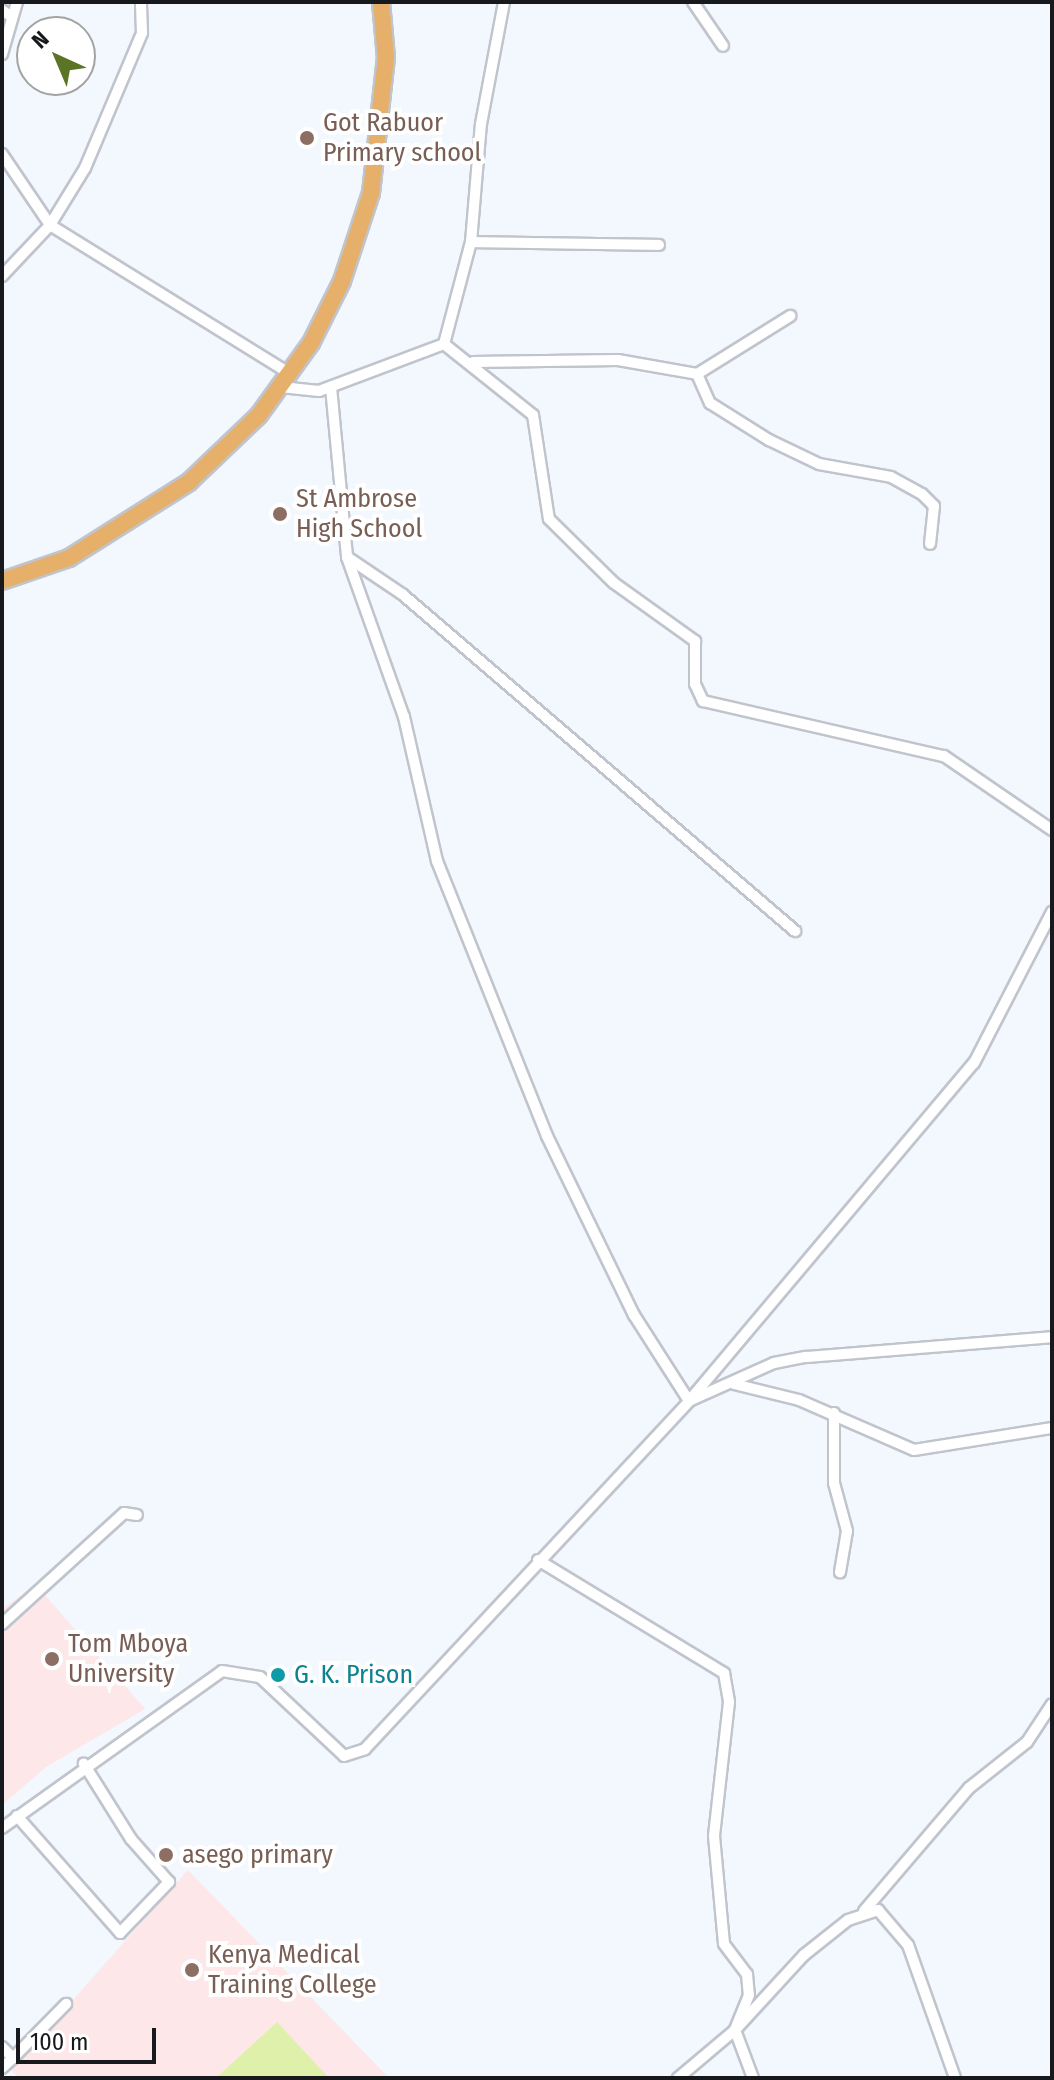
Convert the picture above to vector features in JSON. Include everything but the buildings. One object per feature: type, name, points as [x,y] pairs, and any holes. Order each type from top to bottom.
[{"type":"highway","points":[[2,581],[69,558],[189,482],[286,380],[342,281],[371,193],[383,107],[381,2]]},
{"type":"street","points":[[2,54],[17,2]]},
{"type":"street","points":[[2,276],[50,225],[104,129],[142,33],[141,2]]},
{"type":"street","points":[[444,344],[471,242],[481,124],[504,2]]},
{"type":"street","points":[[693,2],[723,46]]},
{"type":"street","points":[[2,10],[12,17]]},
{"type":"street","points":[[2,154],[50,225],[286,380],[331,387],[444,344]]},
{"type":"street","points":[[471,242],[659,245]]},
{"type":"street","points":[[473,362],[618,360],[697,374],[790,316]]},
{"type":"street","points":[[444,344],[473,362],[539,424],[549,519],[614,583],[695,641],[703,701],[944,756],[1052,830]]},
{"type":"street","points":[[697,374],[710,403],[769,440],[819,464],[891,477],[922,494],[934,506],[930,544]]},
{"type":"street","points":[[331,387],[347,557],[404,717],[437,861],[547,1136],[634,1315],[689,1401]]},
{"type":"street","points":[[347,557],[402,594],[795,931]]},
{"type":"street","points":[[2,1828],[84,1764],[222,1671],[260,1677],[325,1742],[354,1756],[689,1401],[974,1063],[1052,912]]},
{"type":"street","points":[[689,1401],[806,1357],[1052,1337]]},
{"type":"street","points":[[734,1384],[834,1413],[932,1451],[1052,1428]]},
{"type":"street","points":[[834,1413],[834,1483],[847,1531],[840,1572]]},
{"type":"street","points":[[2,1624],[124,1513],[137,1515]]},
{"type":"street","points":[[538,1560],[724,1673],[729,1715],[714,1836],[724,1944],[747,1974],[749,1995],[735,2030],[753,2078]]},
{"type":"street","points":[[678,2078],[735,2030],[804,1955],[864,1911],[969,1788],[1027,1742],[1052,1704]]},
{"type":"street","points":[[17,1816],[120,1933],[169,1882],[131,1839],[84,1764]]},
{"type":"street","points":[[864,1911],[878,1910],[908,1945],[955,2078]]},
{"type":"street","points":[[2,2068],[66,2004]]},
{"type":"street","points":[[2,2047],[13,2058]]},
{"type":"shaded area","name":"Tom Mboya University","points":[[36,1585],[145,1709],[46,1767],[2,1805],[2,1609]]},
{"type":"shaded area","name":"Kenya Medical Training College","points":[[188,1870],[389,2078],[19,2078],[11,2070]]},
{"type":"green space","points":[[277,2022],[329,2078],[216,2078]]},
{"type":"place","name":"Got Rabuor Primary school","points":[[307,138]]},
{"type":"place","name":"St Ambrose High School","points":[[280,514]]},
{"type":"place","name":"Tom Mboya University","points":[[52,1659]]},
{"type":"place","name":"G. K. Prison","points":[[278,1675]]},
{"type":"place","name":"asego primary","points":[[166,1855]]},
{"type":"place","name":"Kenya Medical Training College","points":[[192,1970]]}]
